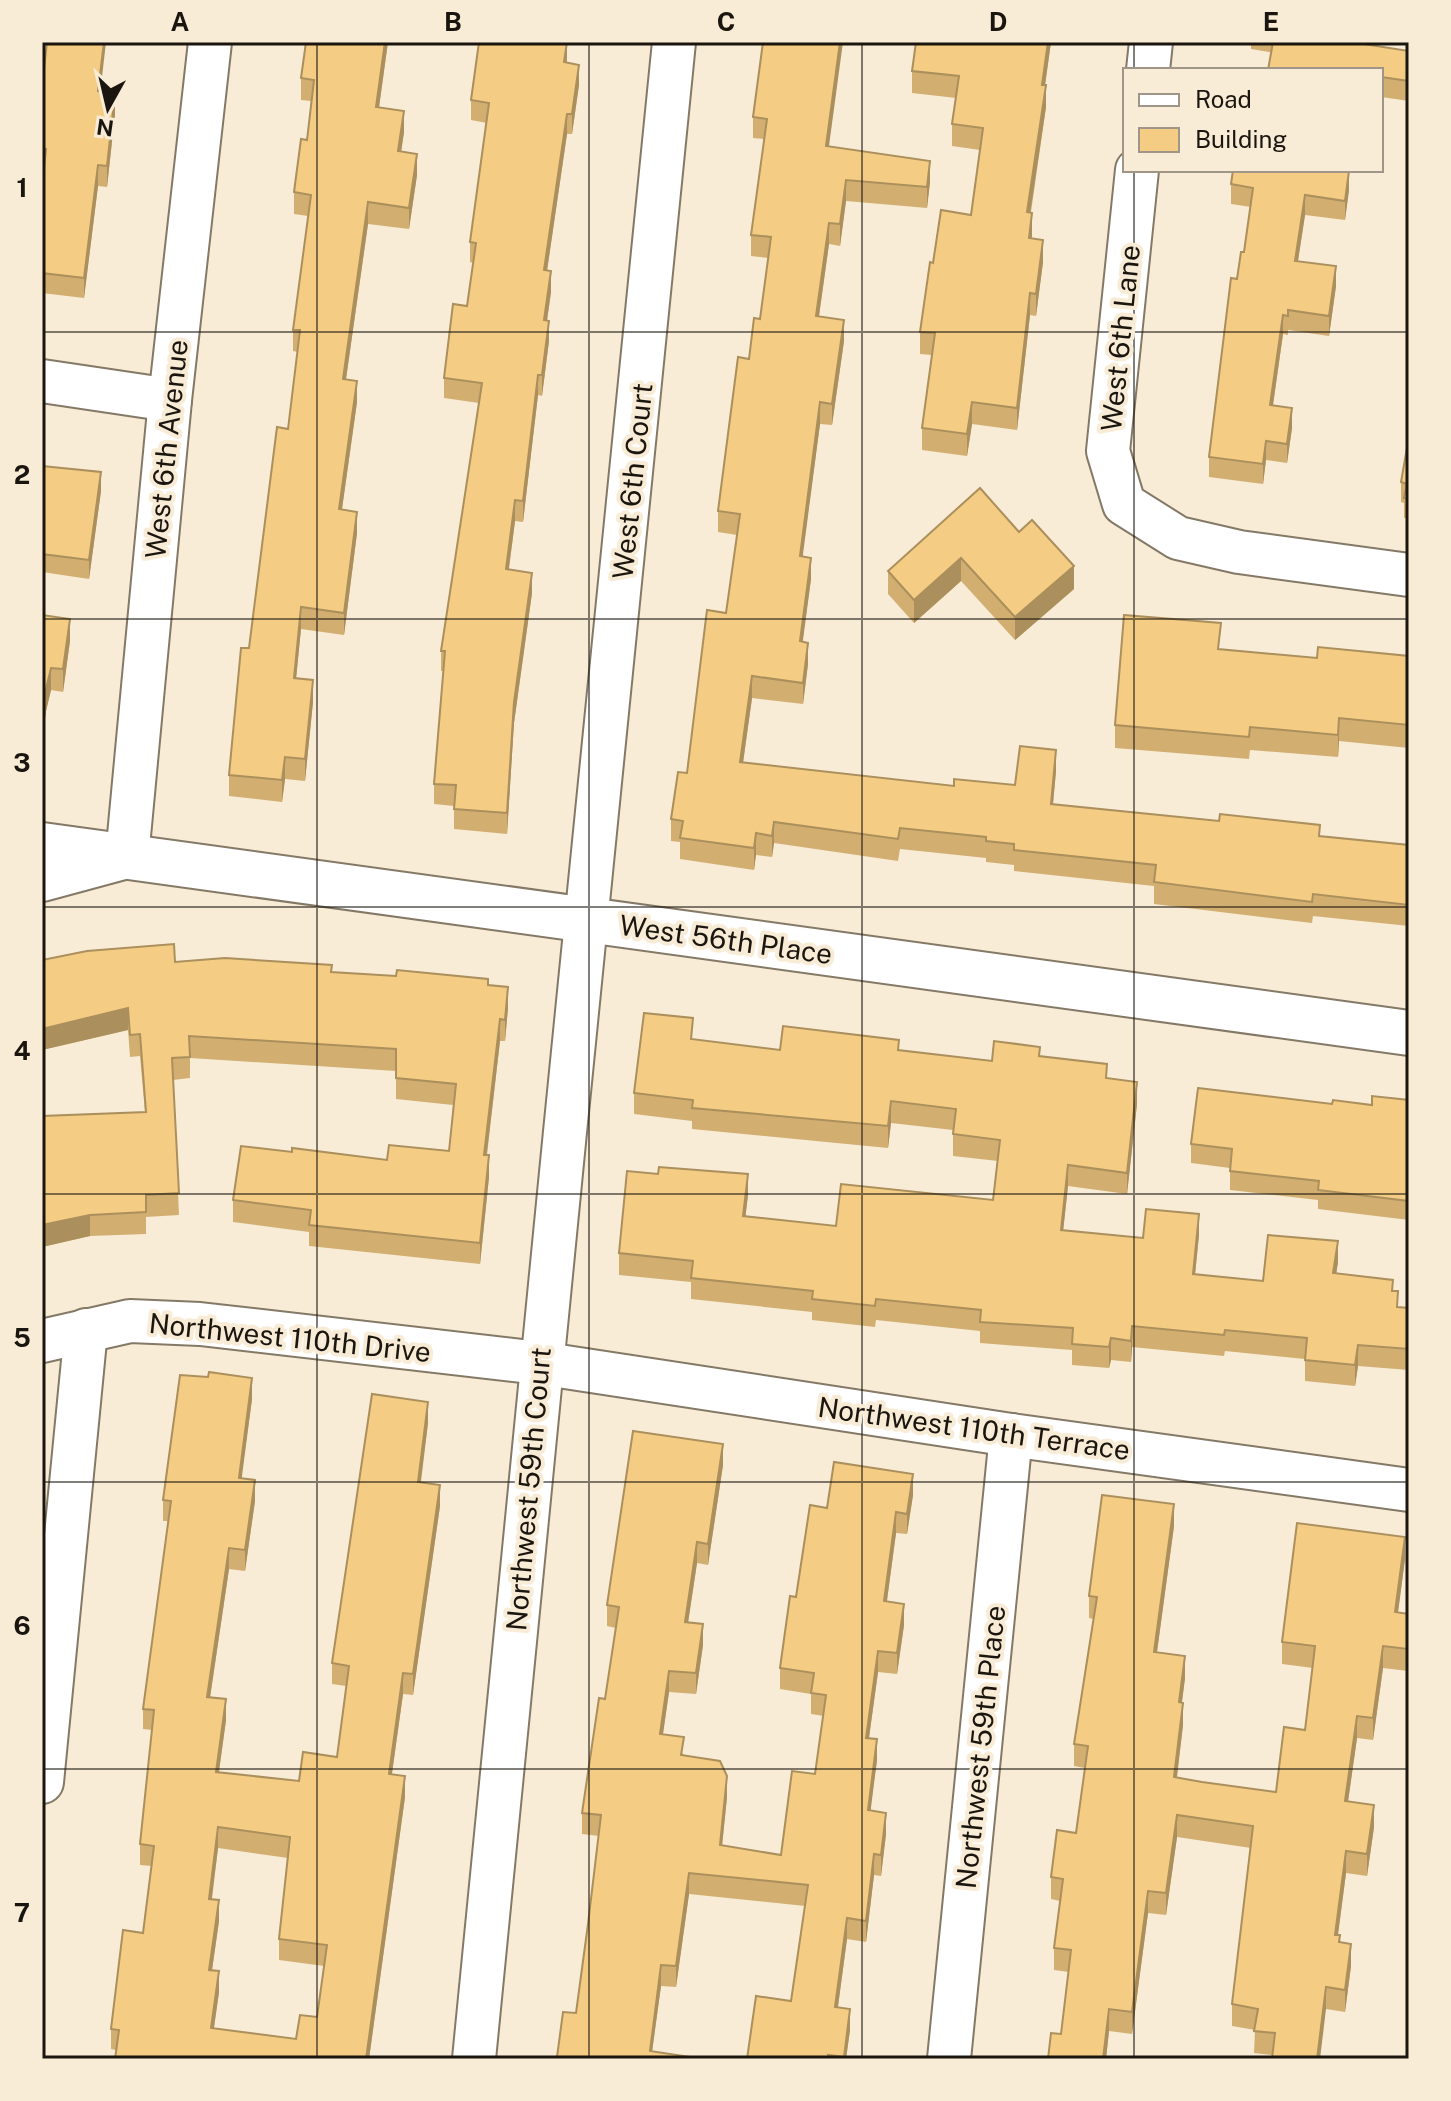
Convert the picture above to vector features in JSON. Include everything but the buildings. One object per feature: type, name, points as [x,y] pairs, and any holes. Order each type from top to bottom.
[{"type":"street","name":"West 6th Avenue","points":[[127,857],[170,400],[210,42]]},
{"type":"street","name":"West 6th Court","points":[[587,919],[674,42]]},
{"type":"street","points":[[1148,68],[1151,42]]},
{"type":"street","name":"West 6th Lane","points":[[1137,172],[1108,451],[1124,504],[1178,538],[1239,552],[1409,575]]},
{"type":"street","points":[[42,381],[170,400]]},
{"type":"street","name":"West 56th Place","points":[[42,845],[1409,1033]]},
{"type":"street","points":[[42,880],[127,857]]},
{"type":"street","name":"Northwest 59th Court","points":[[474,2059],[539,1363],[587,919]]},
{"type":"street","name":"Northwest 110th Drive","points":[[42,1341],[130,1321],[200,1324],[539,1363]]},
{"type":"street","points":[[42,1782],[86,1330]]},
{"type":"street","name":"Northwest 110th Terrace","points":[[539,1363],[1011,1435],[1409,1490]]},
{"type":"street","name":"Northwest 59th Place","points":[[949,2059],[1011,1435]]}]
